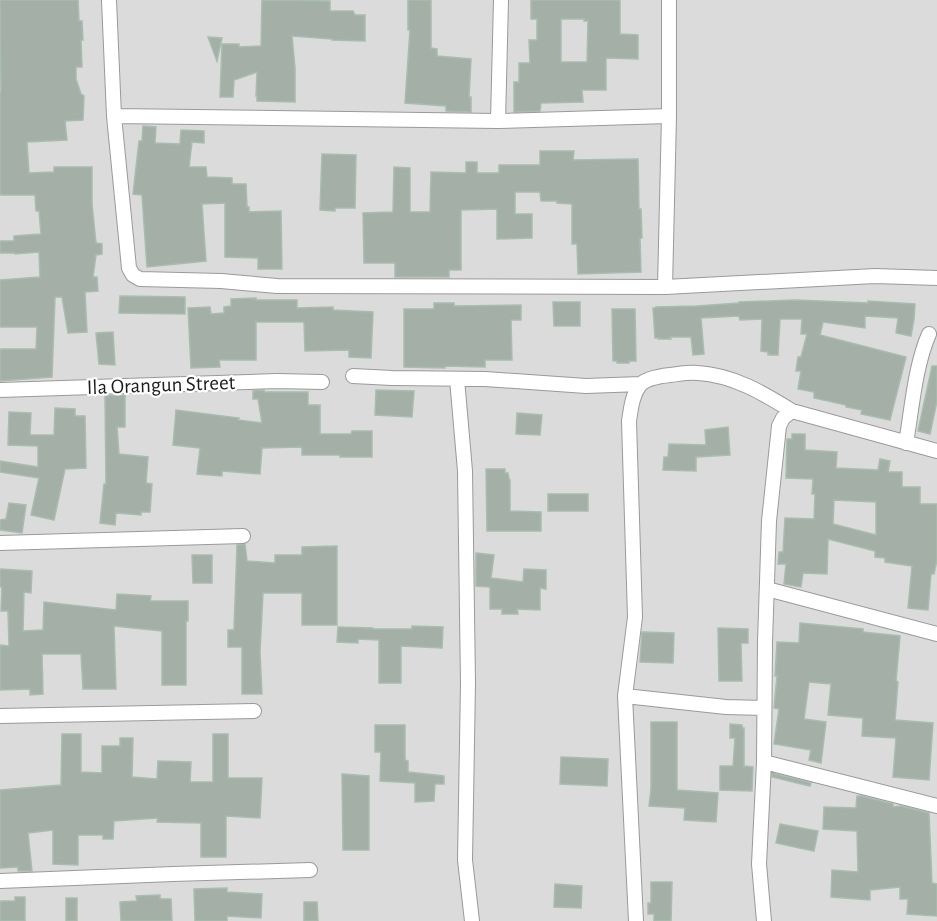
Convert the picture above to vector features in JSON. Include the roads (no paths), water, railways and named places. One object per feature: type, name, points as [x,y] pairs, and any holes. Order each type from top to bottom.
[{"type":"street","points":[[109,0],[114,117],[129,268],[133,275],[140,279],[221,281],[277,286],[665,287],[875,276],[937,278]]},
{"type":"street","points":[[498,121],[501,0]]},
{"type":"street","points":[[665,287],[669,0]]},
{"type":"street","points":[[114,117],[498,121],[669,116]]},
{"type":"street","points":[[906,443],[920,361],[929,334]]},
{"type":"street","points":[[353,376],[485,379],[586,386],[640,384],[659,376],[696,372],[722,376],[750,387],[792,411],[937,451]]},
{"type":"street","points":[[457,379],[465,471],[468,683],[465,860],[472,921]]},
{"type":"street","name":"Ila Orangun Street","points":[[0,390],[277,381],[322,382]]},
{"type":"street","points":[[636,921],[625,696],[635,617],[629,421],[633,398],[640,384]]},
{"type":"street","points":[[764,921],[759,864],[764,762],[769,521],[779,426],[783,418],[792,411]]},
{"type":"street","points":[[0,543],[243,536]]},
{"type":"street","points":[[767,589],[937,634]]},
{"type":"street","points":[[625,696],[726,707],[764,708]]},
{"type":"street","points":[[0,716],[254,711]]},
{"type":"street","points":[[764,762],[937,806]]},
{"type":"street","points":[[0,881],[310,870]]}]
